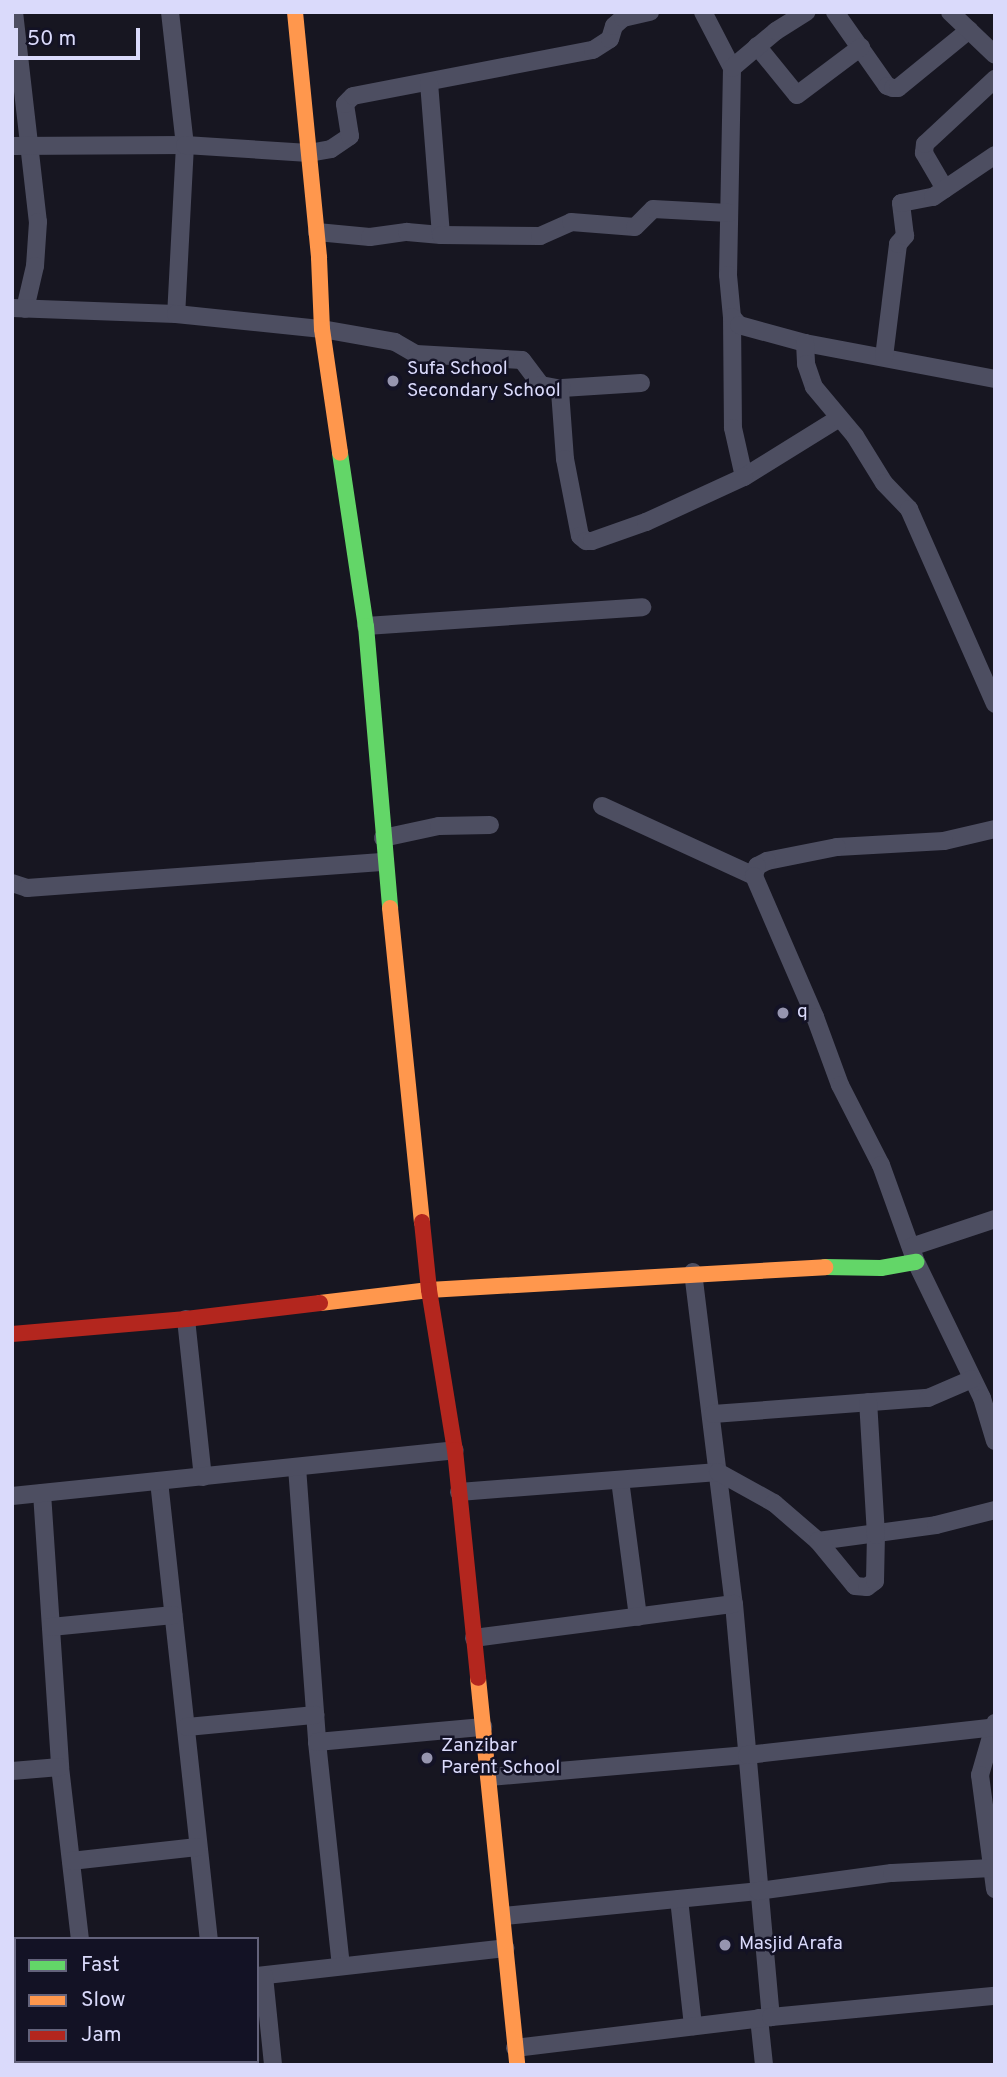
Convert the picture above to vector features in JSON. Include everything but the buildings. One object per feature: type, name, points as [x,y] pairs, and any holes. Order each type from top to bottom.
[{"type":"street","points":[[14,12],[20,147],[38,222],[35,266],[19,309],[176,314],[322,329],[395,342],[416,354],[522,360],[541,385],[561,389],[641,383]]},
{"type":"street","points":[[170,12],[185,145],[176,314]]},
{"type":"street","points":[[295,12],[317,232],[322,329],[366,626],[385,862],[429,1290],[455,1450],[504,1916],[516,2057],[693,2026],[995,1996]]},
{"type":"street","points":[[20,147],[185,145],[309,153],[331,149],[350,136],[345,104],[353,96],[593,50],[610,39],[614,26],[623,18],[650,12]]},
{"type":"street","points":[[704,12],[732,68],[729,213],[733,428],[744,477]]},
{"type":"street","points":[[732,68],[757,46],[807,12]]},
{"type":"street","points":[[835,12],[887,86],[898,88],[969,30]]},
{"type":"street","points":[[950,12],[995,55]]},
{"type":"street","points":[[757,46],[797,96],[861,47]]},
{"type":"street","points":[[945,189],[924,153],[925,144],[995,79]]},
{"type":"street","points":[[429,82],[441,235]]},
{"type":"street","points":[[884,357],[898,244],[905,236],[901,203],[929,198],[995,155]]},
{"type":"street","points":[[317,232],[370,237],[407,232],[540,236],[571,222],[635,228],[653,209],[729,213]]},
{"type":"street","points":[[732,317],[739,325],[805,343],[995,379]]},
{"type":"street","points":[[805,343],[806,364],[814,387],[884,483],[909,509],[995,704]]},
{"type":"street","points":[[561,389],[565,459],[580,536],[586,541],[646,522],[744,477],[839,418]]},
{"type":"street","points":[[366,626],[642,607]]},
{"type":"street","points":[[602,806],[754,876]]},
{"type":"street","points":[[383,838],[439,826],[490,825]]},
{"type":"street","points":[[995,829],[944,841],[837,847],[767,860],[757,866],[754,876],[815,1017],[840,1085],[881,1165],[914,1255],[982,1398],[995,1441]]},
{"type":"street","points":[[12,883],[27,888],[385,862]]},
{"type":"street","points":[[12,1334],[186,1320],[429,1290],[799,1266],[881,1268],[995,1219]]},
{"type":"street","points":[[693,1272],[713,1415],[734,1604],[758,1891],[765,2017],[764,2065]]},
{"type":"street","points":[[186,1320],[203,1477]]},
{"type":"street","points":[[713,1415],[928,1398],[972,1379]]},
{"type":"street","points":[[459,1492],[718,1472],[774,1503],[817,1541],[855,1586],[867,1587],[875,1581],[876,1535],[867,1402]]},
{"type":"street","points":[[12,1496],[455,1450]]},
{"type":"street","points":[[297,1467],[314,1715],[341,1966]]},
{"type":"street","points":[[620,1480],[638,1617]]},
{"type":"street","points":[[159,1482],[209,1937]]},
{"type":"street","points":[[42,1493],[60,1767],[80,1937]]},
{"type":"street","points":[[817,1541],[936,1525],[995,1510]]},
{"type":"street","points":[[474,1638],[734,1604]]},
{"type":"street","points":[[51,1627],[173,1615]]},
{"type":"street","points":[[187,1727],[314,1715]]},
{"type":"street","points":[[489,1777],[747,1755],[994,1725],[980,1775],[995,1889]]},
{"type":"street","points":[[317,1742],[483,1727]]},
{"type":"street","points":[[12,1770],[60,1767]]},
{"type":"street","points":[[71,1861],[197,1847]]},
{"type":"street","points":[[504,1916],[758,1891],[892,1873],[992,1868]]},
{"type":"street","points":[[679,1899],[693,2026]]},
{"type":"street","points":[[273,2065],[260,1976],[505,1948]]},
{"type":"traffic: fast","points":[[340,453],[366,626],[390,908]]},
{"type":"traffic: fast","points":[[825,1267],[881,1268],[916,1262]]},
{"type":"traffic: slow","points":[[295,12],[319,258],[322,329],[340,453]]},
{"type":"traffic: slow","points":[[390,908],[422,1222]]},
{"type":"traffic: slow","points":[[320,1303],[429,1290],[825,1267]]},
{"type":"traffic: slow","points":[[478,1678],[517,2065]]},
{"type":"traffic: jam","points":[[422,1222],[429,1290],[455,1450],[478,1678]]},
{"type":"traffic: jam","points":[[12,1334],[186,1319],[320,1303]]},
{"type":"place","name":"Sufa School Secondary School","points":[[393,381]]},
{"type":"place","name":"q","points":[[783,1013]]},
{"type":"place","name":"Zanzibar Parent School","points":[[427,1758]]},
{"type":"place","name":"Masjid Arafa","points":[[725,1945]]}]
